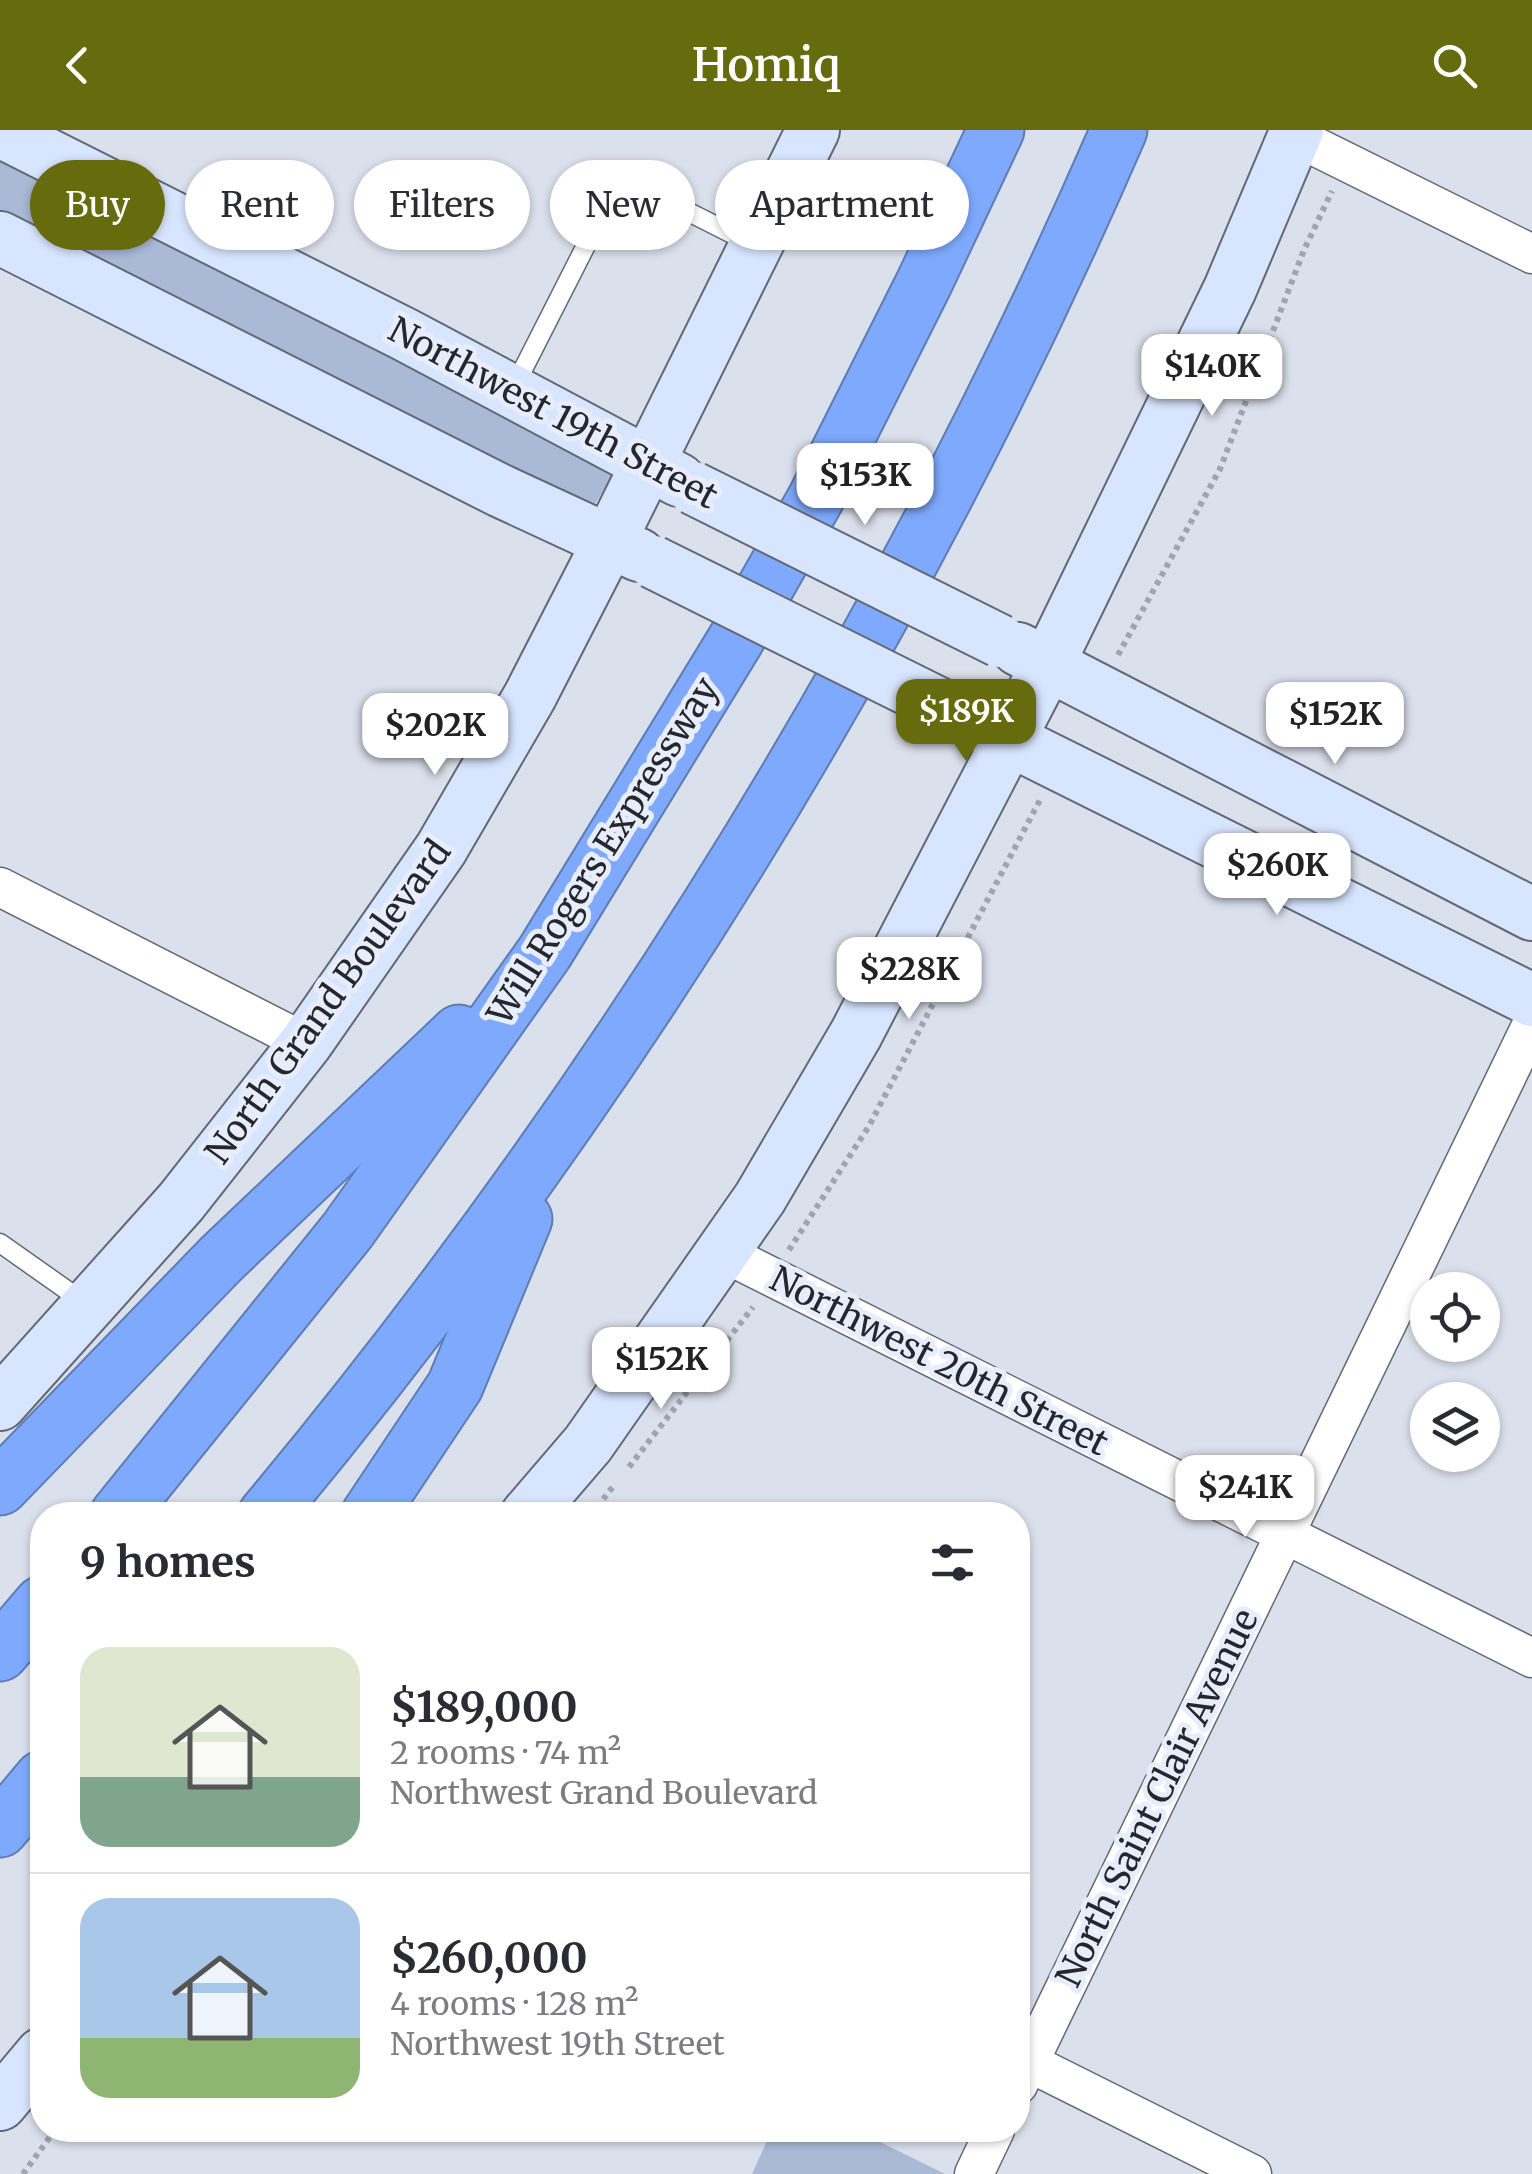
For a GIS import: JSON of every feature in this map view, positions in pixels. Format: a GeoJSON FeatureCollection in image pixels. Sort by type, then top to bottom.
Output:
{"type":"FeatureCollection","features":[{"type":"Feature","properties":{"kind":"highway","name":"Will Rogers Expressway"},"geometry":{"type":"LineString","coordinates":[[128,1502],[348,1230],[545,952],[735,641],[816,498],[996,130]]}},
{"type":"Feature","properties":{"kind":"highway"},"geometry":{"type":"LineString","coordinates":[[277,1502],[458,1275],[562,1129],[772,808],[912,560],[1119,130]]}},
{"type":"Feature","properties":{"kind":"highway"},"geometry":{"type":"LineString","coordinates":[[0,1487],[221,1259],[545,952]]}},
{"type":"Feature","properties":{"kind":"highway"},"geometry":{"type":"LineString","coordinates":[[378,1502],[455,1386],[562,1129]]}},
{"type":"Feature","properties":{"kind":"highway"},"geometry":{"type":"LineString","coordinates":[[0,1653],[30,1618]]}},
{"type":"Feature","properties":{"kind":"highway"},"geometry":{"type":"LineString","coordinates":[[0,1830],[30,1794]]}},
{"type":"Feature","properties":{"kind":"street","name":"North Grand Boulevard"},"geometry":{"type":"LineString","coordinates":[[798,160],[813,130]]}},
{"type":"Feature","properties":{"kind":"street","name":"Northwest 19th Street"},"geometry":{"type":"LineString","coordinates":[[0,131],[1532,914]]}},
{"type":"Feature","properties":{"kind":"street"},"geometry":{"type":"LineString","coordinates":[[538,1502],[588,1444],[760,1198],[856,1034],[1048,664],[1230,289],[1295,133],[1532,254]]}},
{"type":"Feature","properties":{"kind":"street"},"geometry":{"type":"LineString","coordinates":[[0,238],[501,491],[632,551],[1532,1000]]}},
{"type":"Feature","properties":{"kind":"street","name":"North Grand Boulevard"},"geometry":{"type":"LineString","coordinates":[[0,1404],[180,1202],[306,1043],[441,850],[530,696],[632,551],[648,463],[753,250]]}},
{"type":"Feature","properties":{"kind":"street"},"geometry":{"type":"LineString","coordinates":[[0,887],[306,1043]]}},
{"type":"Feature","properties":{"kind":"street","name":"North Saint Clair Avenue"},"geometry":{"type":"LineString","coordinates":[[1030,2050],[1285,1536],[1532,1024]]}},
{"type":"Feature","properties":{"kind":"street","name":"Northwest 20th Street"},"geometry":{"type":"LineString","coordinates":[[722,1252],[1532,1658]]}},
{"type":"Feature","properties":{"kind":"street"},"geometry":{"type":"LineString","coordinates":[[0,2104],[30,2068]]}},
{"type":"Feature","properties":{"kind":"street"},"geometry":{"type":"LineString","coordinates":[[1030,2072],[1252,2174]]}},
{"type":"Feature","properties":{"kind":"street"},"geometry":{"type":"LineString","coordinates":[[974,2174],[989,2142]]}},
{"type":"Feature","properties":{"kind":"lane"},"geometry":{"type":"LineString","coordinates":[[512,390],[604,210],[653,194],[715,226]]}},
{"type":"Feature","properties":{"kind":"lane"},"geometry":{"type":"LineString","coordinates":[[0,1242],[90,1306]]}},
{"type":"Feature","properties":{"kind":"path"},"geometry":{"type":"LineString","coordinates":[[1123,647],[1220,469],[1320,215]]}},
{"type":"Feature","properties":{"kind":"path"},"geometry":{"type":"LineString","coordinates":[[794,1244],[868,1126],[1039,802]]}},
{"type":"Feature","properties":{"kind":"path"},"geometry":{"type":"LineString","coordinates":[[601,1502],[742,1324]]}},
{"type":"Feature","properties":{"kind":"path"},"geometry":{"type":"LineString","coordinates":[[22,2174],[47,2142]]}},
{"type":"Feature","properties":{"kind":"shaded area"},"geometry":{"type":"Polygon","coordinates":[[[0,148],[30,164],[30,232],[0,217],[0,148]]]}},
{"type":"Feature","properties":{"kind":"shaded area"},"geometry":{"type":"Polygon","coordinates":[[[165,235],[185,246],[185,250],[193,250],[610,470],[612,478],[593,507],[437,439],[65,250],[165,250],[165,235]]]}},
{"type":"Feature","properties":{"kind":"shaded area"},"geometry":{"type":"Polygon","coordinates":[[[767,2142],[880,2142],[945,2174],[752,2174],[767,2142]]]}}]}
